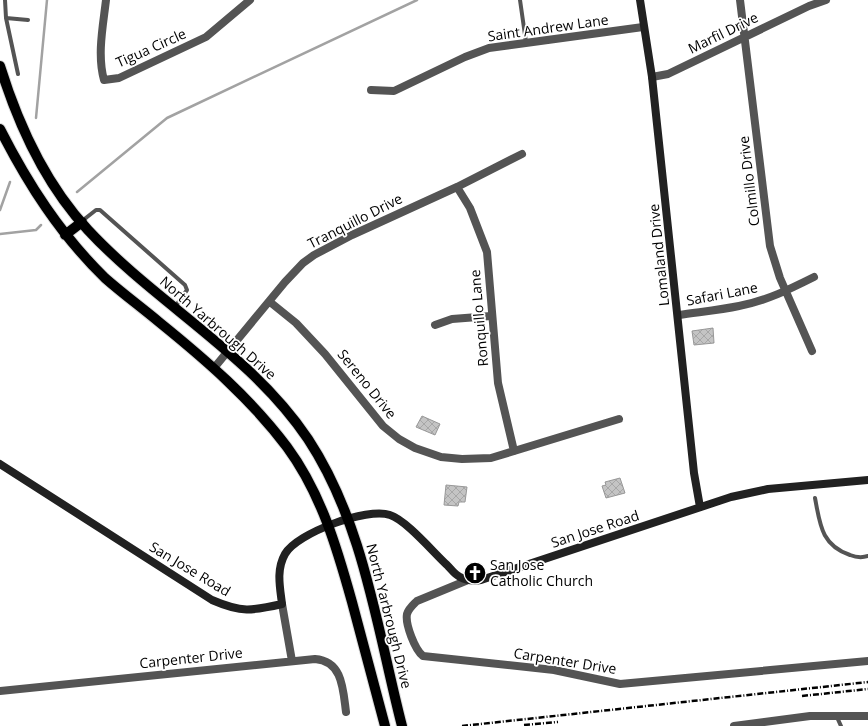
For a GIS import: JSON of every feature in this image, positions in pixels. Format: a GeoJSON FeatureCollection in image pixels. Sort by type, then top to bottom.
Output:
{"type":"FeatureCollection","features":[{"type":"Feature","properties":{"kind":"main road","name":"North Yarbrough Drive"},"geometry":{"type":"LineString","coordinates":[[0,66],[14,106],[26,134],[47,172],[82,222],[130,270],[227,351],[264,386],[307,439],[340,496],[349,519],[365,575],[402,726]]}},
{"type":"Feature","properties":{"kind":"main road"},"geometry":{"type":"LineString","coordinates":[[0,129],[32,188],[65,235],[105,278],[214,368],[241,393],[288,448],[303,471],[329,526],[385,726]]}},
{"type":"Feature","properties":{"kind":"main road"},"geometry":{"type":"LineString","coordinates":[[65,235],[82,222]]}},
{"type":"Feature","properties":{"kind":"street","name":"Tigua Circle"},"geometry":{"type":"LineString","coordinates":[[106,0],[101,54],[101,70],[104,80],[119,78],[206,37],[250,0]]}},
{"type":"Feature","properties":{"kind":"street","name":"Lomaland Drive"},"geometry":{"type":"LineString","coordinates":[[640,0],[652,78],[679,315],[694,473],[700,507]]}},
{"type":"Feature","properties":{"kind":"street","name":"Colmillo Drive"},"geometry":{"type":"LineString","coordinates":[[740,0],[770,246],[774,262],[812,351]]}},
{"type":"Feature","properties":{"kind":"street","name":"Marfil Drive"},"geometry":{"type":"LineString","coordinates":[[652,78],[668,74],[744,36],[809,6],[826,0]]}},
{"type":"Feature","properties":{"kind":"street","name":"Saint Andrew Lane"},"geometry":{"type":"LineString","coordinates":[[371,90],[394,91],[465,57],[489,48],[643,27]]}},
{"type":"Feature","properties":{"kind":"street","name":"Tranquillo Drive"},"geometry":{"type":"LineString","coordinates":[[214,368],[303,263],[314,255],[359,232],[457,187],[522,154]]}},
{"type":"Feature","properties":{"kind":"street","name":"Ronquillo Lane"},"geometry":{"type":"LineString","coordinates":[[457,187],[470,208],[487,252],[491,316],[498,383],[514,451]]}},
{"type":"Feature","properties":{"kind":"street","name":"Safari Lane"},"geometry":{"type":"LineString","coordinates":[[679,315],[739,306],[786,291],[814,277]]}},
{"type":"Feature","properties":{"kind":"street","name":"Sereno Drive"},"geometry":{"type":"LineString","coordinates":[[270,302],[296,323],[325,354],[383,426],[399,439],[416,448],[441,457],[462,459],[491,458],[619,419]]}},
{"type":"Feature","properties":{"kind":"street"},"geometry":{"type":"LineString","coordinates":[[435,325],[452,319],[491,316]]}},
{"type":"Feature","properties":{"kind":"street","name":"San Jose Road"},"geometry":{"type":"LineString","coordinates":[[0,464],[212,600],[238,610],[249,611],[282,604]]}},
{"type":"Feature","properties":{"kind":"street","name":"San Jose Road"},"geometry":{"type":"LineString","coordinates":[[468,580],[481,580],[731,497],[768,489],[868,480]]}},
{"type":"Feature","properties":{"kind":"street"},"geometry":{"type":"LineString","coordinates":[[292,661],[282,604],[279,571],[286,553],[301,538],[365,513],[377,512],[398,519],[454,572],[460,577],[468,580]]}},
{"type":"Feature","properties":{"kind":"street","name":"Carpenter Drive"},"geometry":{"type":"LineString","coordinates":[[468,580],[417,601],[410,607],[407,621],[416,650],[423,656],[554,670],[620,684],[868,661]]}},
{"type":"Feature","properties":{"kind":"street","name":"Carpenter Drive"},"geometry":{"type":"LineString","coordinates":[[0,691],[321,659],[329,663],[336,670],[341,680],[346,712]]}},
{"type":"Feature","properties":{"kind":"street"},"geometry":{"type":"LineString","coordinates":[[736,726],[810,716],[868,716]]}},
{"type":"Feature","properties":{"kind":"lane"},"geometry":{"type":"LineString","coordinates":[[5,0],[6,18],[18,74]]}},
{"type":"Feature","properties":{"kind":"lane"},"geometry":{"type":"LineString","coordinates":[[520,0],[526,42]]}},
{"type":"Feature","properties":{"kind":"lane"},"geometry":{"type":"LineString","coordinates":[[6,18],[28,20]]}},
{"type":"Feature","properties":{"kind":"lane"},"geometry":{"type":"LineString","coordinates":[[82,222],[96,210],[100,210],[185,285],[187,290],[175,307]]}},
{"type":"Feature","properties":{"kind":"lane"},"geometry":{"type":"LineString","coordinates":[[814,498],[822,531],[827,540],[843,553],[854,556],[868,556]]}},
{"type":"Feature","properties":{"kind":"lane"},"geometry":{"type":"LineString","coordinates":[[836,715],[841,726]]}},
{"type":"Feature","properties":{"kind":"building"},"geometry":{"type":"Polygon","coordinates":[[[713,328],[714,343],[694,345],[692,331],[713,328]]]}},
{"type":"Feature","properties":{"kind":"building"},"geometry":{"type":"Polygon","coordinates":[[[422,416],[440,424],[435,435],[416,427],[422,416]]]}},
{"type":"Feature","properties":{"kind":"building"},"geometry":{"type":"Polygon","coordinates":[[[620,478],[625,493],[606,498],[602,486],[606,485],[605,482],[620,478]]]}},
{"type":"Feature","properties":{"kind":"building"},"geometry":{"type":"Polygon","coordinates":[[[446,485],[467,487],[465,502],[459,502],[458,506],[444,505],[446,485]]]}},
{"type":"Feature","properties":{"kind":"waterway"},"geometry":{"type":"LineString","coordinates":[[36,118],[47,0]]}},
{"type":"Feature","properties":{"kind":"waterway"},"geometry":{"type":"LineString","coordinates":[[77,192],[167,118],[417,0]]}},
{"type":"Feature","properties":{"kind":"waterway"},"geometry":{"type":"LineString","coordinates":[[0,210],[10,182]]}},
{"type":"Feature","properties":{"kind":"waterway"},"geometry":{"type":"LineString","coordinates":[[0,234],[36,230],[41,225]]}},
{"type":"Feature","properties":{"kind":"railway"},"geometry":{"type":"LineString","coordinates":[[462,726],[868,682]]}},
{"type":"Feature","properties":{"kind":"railway"},"geometry":{"type":"LineString","coordinates":[[802,696],[868,689]]}},
{"type":"Feature","properties":{"kind":"railway"},"geometry":{"type":"LineString","coordinates":[[524,725],[558,722]]}},
{"type":"Feature","properties":{"kind":"place","name":"San Jose Catholic Church"},"geometry":{"type":"Point","coordinates":[475,573]}}]}
